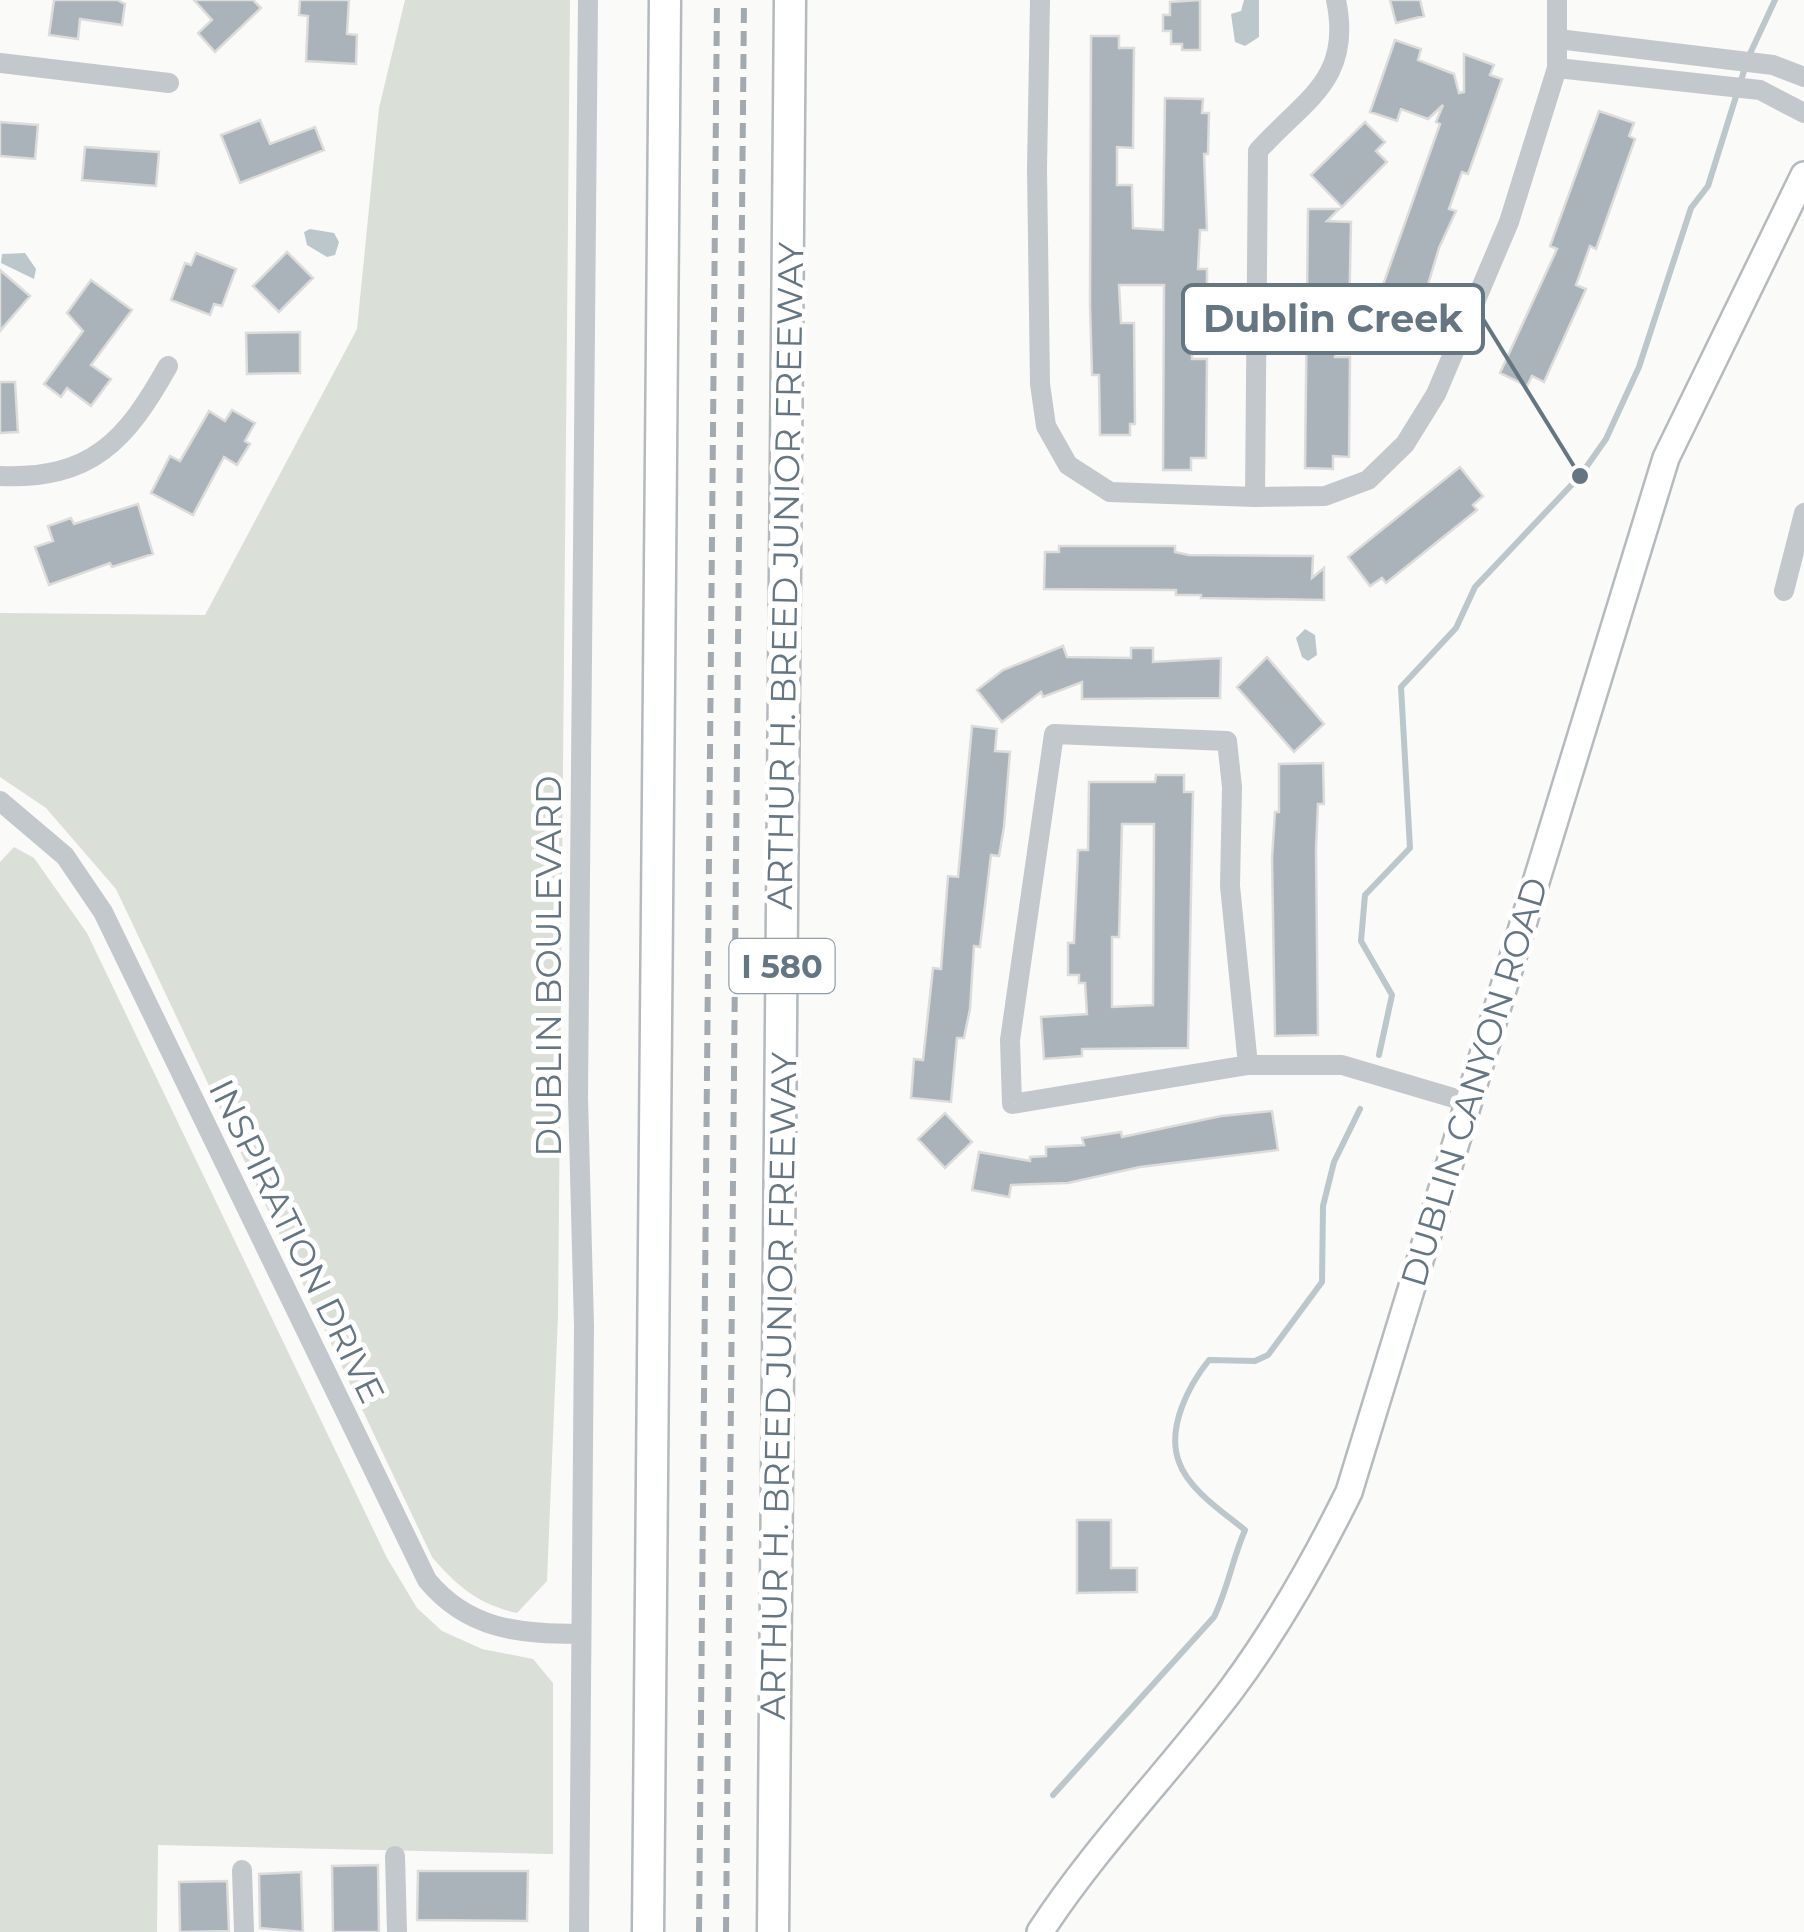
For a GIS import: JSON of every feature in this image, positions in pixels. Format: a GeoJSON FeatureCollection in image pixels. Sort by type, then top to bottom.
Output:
{"type":"FeatureCollection","features":[{"type":"Feature","properties":{"kind":"highway"},"geometry":{"type":"LineString","coordinates":[[648,1932],[665,0]]}},
{"type":"Feature","properties":{"kind":"highway","name":"ARTHUR H. BREED JUNIOR FREEWAY"},"geometry":{"type":"LineString","coordinates":[[772,1932],[790,0]]}},
{"type":"Feature","properties":{"kind":"main road","name":"DUBLIN CANYON ROAD"},"geometry":{"type":"LineString","coordinates":[[1040,1932],[1092,1859],[1230,1691],[1308,1576],[1349,1492],[1381,1398],[1666,458],[1804,175]]}},
{"type":"Feature","properties":{"kind":"street","name":"DUBLIN BOULEVARD"},"geometry":{"type":"LineString","coordinates":[[580,1932],[584,1326],[578,1097],[588,0]]}},
{"type":"Feature","properties":{"kind":"street"},"geometry":{"type":"LineString","coordinates":[[1040,0],[1037,208],[1040,384],[1046,426],[1068,465],[1110,492],[1255,497],[1325,496],[1368,480],[1406,444],[1436,394],[1509,222],[1558,68],[1557,0]]}},
{"type":"Feature","properties":{"kind":"street"},"geometry":{"type":"LineString","coordinates":[[1255,497],[1258,151],[1324,87],[1340,31],[1336,0]]}},
{"type":"Feature","properties":{"kind":"street"},"geometry":{"type":"LineString","coordinates":[[1558,39],[1773,65],[1804,76]]}},
{"type":"Feature","properties":{"kind":"street"},"geometry":{"type":"LineString","coordinates":[[0,63],[169,83]]}},
{"type":"Feature","properties":{"kind":"street"},"geometry":{"type":"LineString","coordinates":[[1558,68],[1760,90],[1804,113]]}},
{"type":"Feature","properties":{"kind":"street"},"geometry":{"type":"LineString","coordinates":[[0,476],[59,474],[102,453],[136,415],[168,366]]}},
{"type":"Feature","properties":{"kind":"street"},"geometry":{"type":"LineString","coordinates":[[1784,591],[1804,513]]}},
{"type":"Feature","properties":{"kind":"street"},"geometry":{"type":"LineString","coordinates":[[1248,1065],[1230,886],[1232,787],[1227,741],[1054,734],[1010,1040],[1012,1104],[1248,1065],[1342,1065],[1468,1102]]}},
{"type":"Feature","properties":{"kind":"street","name":"INSPIRATION DRIVE"},"geometry":{"type":"LineString","coordinates":[[2,806],[65,856],[103,912],[427,1580],[460,1612],[489,1626],[524,1633],[580,1634]]}},
{"type":"Feature","properties":{"kind":"street"},"geometry":{"type":"LineString","coordinates":[[395,1856],[397,1932]]}},
{"type":"Feature","properties":{"kind":"street"},"geometry":{"type":"LineString","coordinates":[[242,1870],[244,1932]]}},
{"type":"Feature","properties":{"kind":"shaded area"},"geometry":{"type":"Polygon","coordinates":[[[405,0],[570,0],[558,1315],[547,1581],[517,1613],[470,1593],[432,1557],[116,889],[46,808],[0,777],[0,613],[205,615],[357,329],[379,108],[405,0]]]}},
{"type":"Feature","properties":{"kind":"shaded area"},"geometry":{"type":"Polygon","coordinates":[[[1244,0],[1259,0],[1259,37],[1245,46],[1235,42],[1231,14],[1241,11],[1244,0]]]}},
{"type":"Feature","properties":{"kind":"shaded area"},"geometry":{"type":"Polygon","coordinates":[[[310,229],[334,233],[339,242],[335,255],[327,257],[307,245],[304,232],[310,229]]]}},
{"type":"Feature","properties":{"kind":"shaded area"},"geometry":{"type":"Polygon","coordinates":[[[25,253],[36,269],[34,279],[1,263],[2,254],[25,253]]]}},
{"type":"Feature","properties":{"kind":"shaded area"},"geometry":{"type":"Polygon","coordinates":[[[1305,629],[1315,635],[1317,655],[1308,661],[1302,657],[1296,638],[1305,629]]]}},
{"type":"Feature","properties":{"kind":"shaded area"},"geometry":{"type":"Polygon","coordinates":[[[14,847],[34,858],[87,933],[387,1558],[417,1608],[442,1631],[482,1649],[533,1659],[553,1683],[553,1854],[158,1845],[157,1932],[0,1932],[0,862],[14,847]]]}},
{"type":"Feature","properties":{"kind":"building"},"geometry":{"type":"Polygon","coordinates":[[[54,0],[117,0],[125,4],[122,25],[80,19],[78,39],[49,35],[54,0]]]}},
{"type":"Feature","properties":{"kind":"building"},"geometry":{"type":"Polygon","coordinates":[[[194,0],[253,0],[261,8],[215,52],[198,33],[212,20],[194,0]]]}},
{"type":"Feature","properties":{"kind":"building"},"geometry":{"type":"Polygon","coordinates":[[[300,0],[349,0],[347,34],[357,35],[356,64],[306,61],[308,16],[299,15],[300,0]]]}},
{"type":"Feature","properties":{"kind":"building"},"geometry":{"type":"Polygon","coordinates":[[[1200,0],[1200,50],[1182,50],[1182,44],[1171,44],[1171,31],[1163,31],[1163,15],[1170,15],[1170,2],[1200,0]]]}},
{"type":"Feature","properties":{"kind":"building"},"geometry":{"type":"Polygon","coordinates":[[[1390,0],[1420,0],[1424,16],[1396,23],[1390,0]]]}},
{"type":"Feature","properties":{"kind":"building"},"geometry":{"type":"Polygon","coordinates":[[[1091,36],[1119,36],[1119,48],[1134,48],[1133,148],[1117,147],[1117,185],[1132,185],[1133,228],[1163,230],[1165,98],[1203,99],[1202,113],[1209,113],[1208,154],[1204,154],[1207,230],[1200,230],[1198,269],[1207,269],[1207,321],[1192,320],[1192,359],[1207,359],[1206,458],[1191,458],[1191,470],[1163,470],[1164,285],[1119,285],[1121,323],[1134,323],[1135,424],[1130,424],[1130,435],[1100,435],[1099,375],[1092,375],[1090,305],[1091,36]]]}},
{"type":"Feature","properties":{"kind":"building"},"geometry":{"type":"Polygon","coordinates":[[[1395,40],[1421,49],[1418,60],[1454,74],[1459,93],[1464,92],[1464,54],[1494,65],[1490,75],[1502,79],[1468,174],[1462,172],[1449,209],[1456,211],[1439,248],[1417,321],[1411,319],[1406,332],[1371,319],[1440,124],[1436,122],[1443,105],[1428,119],[1401,109],[1397,121],[1370,112],[1395,40]]]}},
{"type":"Feature","properties":{"kind":"building"},"geometry":{"type":"Polygon","coordinates":[[[1599,111],[1634,123],[1629,136],[1635,139],[1596,249],[1590,246],[1576,285],[1586,289],[1544,382],[1532,376],[1527,386],[1500,373],[1557,249],[1550,246],[1599,111]]]}},
{"type":"Feature","properties":{"kind":"building"},"geometry":{"type":"Polygon","coordinates":[[[260,120],[270,144],[315,127],[324,150],[240,183],[221,135],[260,120]]]}},
{"type":"Feature","properties":{"kind":"building"},"geometry":{"type":"Polygon","coordinates":[[[0,122],[38,125],[35,159],[0,156],[0,122]]]}},
{"type":"Feature","properties":{"kind":"building"},"geometry":{"type":"Polygon","coordinates":[[[1365,122],[1385,142],[1376,151],[1387,162],[1342,207],[1311,175],[1365,122]]]}},
{"type":"Feature","properties":{"kind":"building"},"geometry":{"type":"Polygon","coordinates":[[[85,147],[159,152],[156,186],[82,180],[85,147]]]}},
{"type":"Feature","properties":{"kind":"building"},"geometry":{"type":"Polygon","coordinates":[[[1308,209],[1339,209],[1327,221],[1351,222],[1349,321],[1335,321],[1335,357],[1350,357],[1349,457],[1333,456],[1333,469],[1305,468],[1308,209]]]}},
{"type":"Feature","properties":{"kind":"building"},"geometry":{"type":"Polygon","coordinates":[[[287,252],[313,278],[279,312],[253,286],[287,252]]]}},
{"type":"Feature","properties":{"kind":"building"},"geometry":{"type":"Polygon","coordinates":[[[196,253],[236,269],[222,306],[214,304],[210,315],[171,300],[185,263],[191,265],[196,253]]]}},
{"type":"Feature","properties":{"kind":"building"},"geometry":{"type":"Polygon","coordinates":[[[0,270],[30,296],[0,331],[0,270]]]}},
{"type":"Feature","properties":{"kind":"building"},"geometry":{"type":"Polygon","coordinates":[[[91,280],[132,310],[91,365],[111,379],[91,406],[67,388],[61,397],[44,384],[83,331],[67,313],[91,280]]]}},
{"type":"Feature","properties":{"kind":"building"},"geometry":{"type":"Polygon","coordinates":[[[300,332],[300,373],[247,374],[246,333],[300,332]]]}},
{"type":"Feature","properties":{"kind":"building"},"geometry":{"type":"Polygon","coordinates":[[[0,382],[15,382],[18,432],[0,433],[0,382]]]}},
{"type":"Feature","properties":{"kind":"building"},"geometry":{"type":"Polygon","coordinates":[[[232,410],[255,423],[245,441],[250,444],[237,465],[224,457],[193,515],[151,493],[170,456],[180,461],[209,411],[225,421],[232,410]]]}},
{"type":"Feature","properties":{"kind":"building"},"geometry":{"type":"Polygon","coordinates":[[[1460,467],[1483,496],[1473,505],[1477,510],[1386,583],[1382,578],[1370,586],[1348,557],[1460,467]]]}},
{"type":"Feature","properties":{"kind":"building"},"geometry":{"type":"Polygon","coordinates":[[[138,504],[153,554],[112,567],[110,563],[49,585],[35,547],[53,541],[48,526],[71,518],[74,524],[138,504]]]}},
{"type":"Feature","properties":{"kind":"building"},"geometry":{"type":"Polygon","coordinates":[[[1059,546],[1175,546],[1175,552],[1189,555],[1313,556],[1312,578],[1324,568],[1324,600],[1201,598],[1176,595],[1176,590],[1044,589],[1045,552],[1059,552],[1059,546]]]}},
{"type":"Feature","properties":{"kind":"building"},"geometry":{"type":"Polygon","coordinates":[[[1063,646],[1067,657],[1131,658],[1131,648],[1153,648],[1153,662],[1221,658],[1220,698],[1082,699],[1082,682],[1043,697],[1041,692],[1002,722],[977,690],[1003,670],[1063,646]]]}},
{"type":"Feature","properties":{"kind":"building"},"geometry":{"type":"Polygon","coordinates":[[[1267,657],[1324,724],[1294,752],[1237,687],[1267,657]]]}},
{"type":"Feature","properties":{"kind":"building"},"geometry":{"type":"Polygon","coordinates":[[[972,726],[997,729],[995,751],[1010,752],[1004,827],[999,856],[991,855],[980,947],[974,946],[970,1009],[964,1038],[957,1038],[951,1102],[911,1098],[914,1059],[923,1060],[933,968],[941,969],[948,876],[958,877],[972,726]]]}},
{"type":"Feature","properties":{"kind":"building"},"geometry":{"type":"Polygon","coordinates":[[[1323,763],[1324,804],[1318,804],[1316,850],[1318,1035],[1275,1036],[1272,858],[1275,812],[1279,812],[1279,764],[1323,763]]]}},
{"type":"Feature","properties":{"kind":"building"},"geometry":{"type":"Polygon","coordinates":[[[1156,775],[1184,775],[1184,792],[1193,792],[1188,1048],[1082,1049],[1082,1056],[1044,1059],[1041,1017],[1087,1014],[1085,983],[1079,983],[1079,975],[1068,975],[1068,943],[1074,943],[1078,850],[1088,850],[1089,782],[1155,782],[1156,775]],[[1122,824],[1119,937],[1112,937],[1112,1007],[1153,1005],[1154,824],[1122,824]]]}},
{"type":"Feature","properties":{"kind":"building"},"geometry":{"type":"Polygon","coordinates":[[[1272,1111],[1278,1150],[1140,1167],[1068,1183],[1011,1185],[1009,1197],[972,1190],[979,1152],[1030,1161],[1030,1157],[1046,1156],[1046,1147],[1084,1145],[1082,1138],[1121,1132],[1122,1137],[1221,1116],[1272,1111]]]}},
{"type":"Feature","properties":{"kind":"building"},"geometry":{"type":"Polygon","coordinates":[[[945,1113],[972,1142],[945,1168],[918,1139],[945,1113]]]}},
{"type":"Feature","properties":{"kind":"building"},"geometry":{"type":"Polygon","coordinates":[[[1077,1520],[1111,1520],[1111,1568],[1137,1568],[1137,1592],[1077,1593],[1077,1520]]]}},
{"type":"Feature","properties":{"kind":"building"},"geometry":{"type":"Polygon","coordinates":[[[378,1865],[379,1932],[333,1932],[332,1866],[378,1865]]]}},
{"type":"Feature","properties":{"kind":"building"},"geometry":{"type":"Polygon","coordinates":[[[418,1871],[528,1871],[527,1921],[417,1920],[418,1871]]]}},
{"type":"Feature","properties":{"kind":"building"},"geometry":{"type":"Polygon","coordinates":[[[301,1872],[303,1932],[260,1928],[259,1874],[301,1872]]]}},
{"type":"Feature","properties":{"kind":"building"},"geometry":{"type":"Polygon","coordinates":[[[227,1881],[229,1931],[180,1932],[179,1882],[227,1881]]]}},
{"type":"Feature","properties":{"kind":"waterway"},"geometry":{"type":"LineString","coordinates":[[1379,1055],[1392,995],[1361,941],[1365,895],[1410,848],[1401,687],[1456,628],[1475,587],[1580,476],[1606,439],[1639,367],[1691,208],[1708,186],[1748,58],[1775,0]]}},
{"type":"Feature","properties":{"kind":"waterway"},"geometry":{"type":"LineString","coordinates":[[1053,1795],[1214,1617],[1245,1530],[1190,1482],[1176,1449],[1178,1421],[1187,1394],[1209,1360],[1255,1361],[1268,1355],[1322,1282],[1323,1206],[1334,1162],[1360,1109]]}},
{"type":"Feature","properties":{"kind":"railway"},"geometry":{"type":"LineString","coordinates":[[699,1932],[717,0]]}},
{"type":"Feature","properties":{"kind":"railway"},"geometry":{"type":"LineString","coordinates":[[726,1932],[744,0]]}},
{"type":"Feature","properties":{"kind":"place","name":"Dublin Creek"},"geometry":{"type":"Point","coordinates":[1580,476]}}]}
